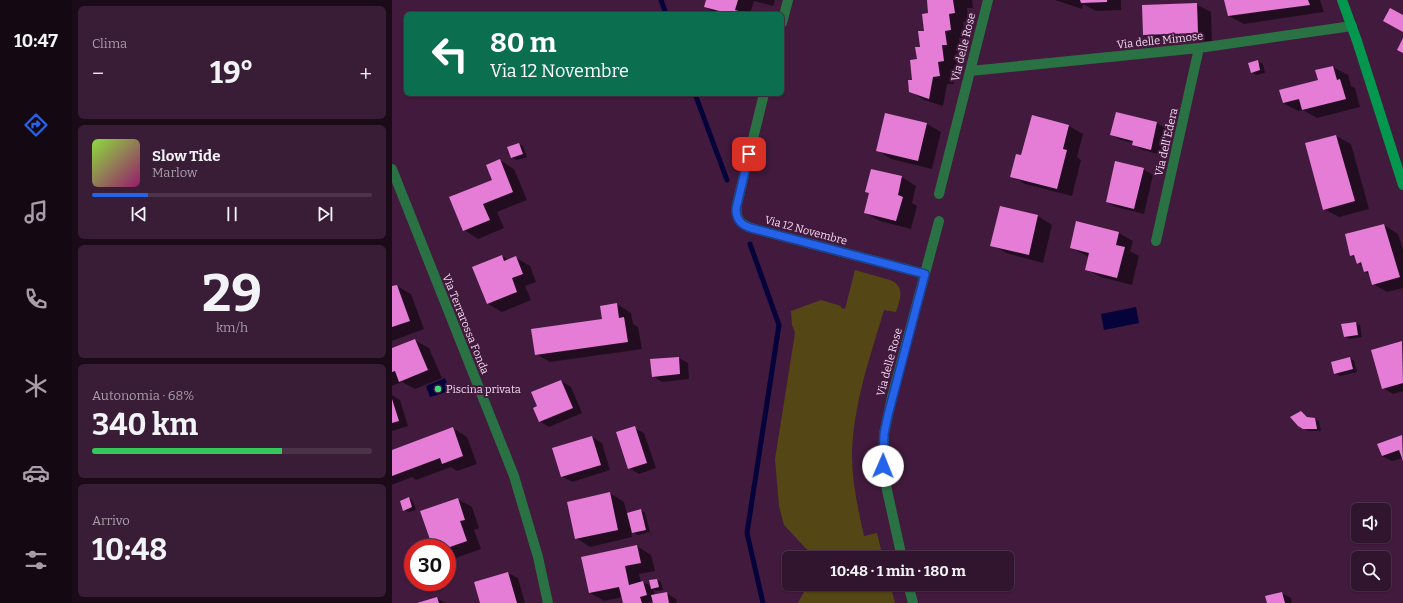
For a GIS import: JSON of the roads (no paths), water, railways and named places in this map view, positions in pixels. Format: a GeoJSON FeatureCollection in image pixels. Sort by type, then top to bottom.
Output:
{"type":"FeatureCollection","features":[{"type":"Feature","properties":{"kind":"main road"},"geometry":{"type":"LineString","coordinates":[[1342,0],[1352,26],[1403,185]]}},
{"type":"Feature","properties":{"kind":"street"},"geometry":{"type":"LineString","coordinates":[[784,15],[788,0]]}},
{"type":"Feature","properties":{"kind":"street","name":"Via delle Rose"},"geometry":{"type":"LineString","coordinates":[[939,194],[988,0]]}},
{"type":"Feature","properties":{"kind":"street","name":"Via delle Mimose"},"geometry":{"type":"LineString","coordinates":[[970,71],[1199,48],[1352,26]]}},
{"type":"Feature","properties":{"kind":"street","name":"Via dell'Edera"},"geometry":{"type":"LineString","coordinates":[[1156,241],[1199,48]]}},
{"type":"Feature","properties":{"kind":"street","name":"Via 12 Novembre"},"geometry":{"type":"LineString","coordinates":[[764,96],[737,204],[737,216],[740,223],[751,228],[925,274]]}},
{"type":"Feature","properties":{"kind":"street","name":"Via Terrarossa Fonda"},"geometry":{"type":"LineString","coordinates":[[392,169],[514,476],[538,557],[548,603]]}},
{"type":"Feature","properties":{"kind":"street","name":"Via delle Rose"},"geometry":{"type":"LineString","coordinates":[[900,551],[885,481],[883,466],[884,434],[892,397],[939,220]]}},
{"type":"Feature","properties":{"kind":"street"},"geometry":{"type":"LineString","coordinates":[[910,591],[913,603]]}},
{"type":"Feature","properties":{"kind":"waterway"},"geometry":{"type":"LineString","coordinates":[[661,0],[665,12]]}},
{"type":"Feature","properties":{"kind":"waterway"},"geometry":{"type":"LineString","coordinates":[[696,96],[727,180]]}},
{"type":"Feature","properties":{"kind":"waterway"},"geometry":{"type":"LineString","coordinates":[[750,244],[779,325],[747,533],[763,603]]}},
{"type":"Feature","properties":{"kind":"place","name":"Piscina privata"},"geometry":{"type":"Point","coordinates":[438,389]}}]}
